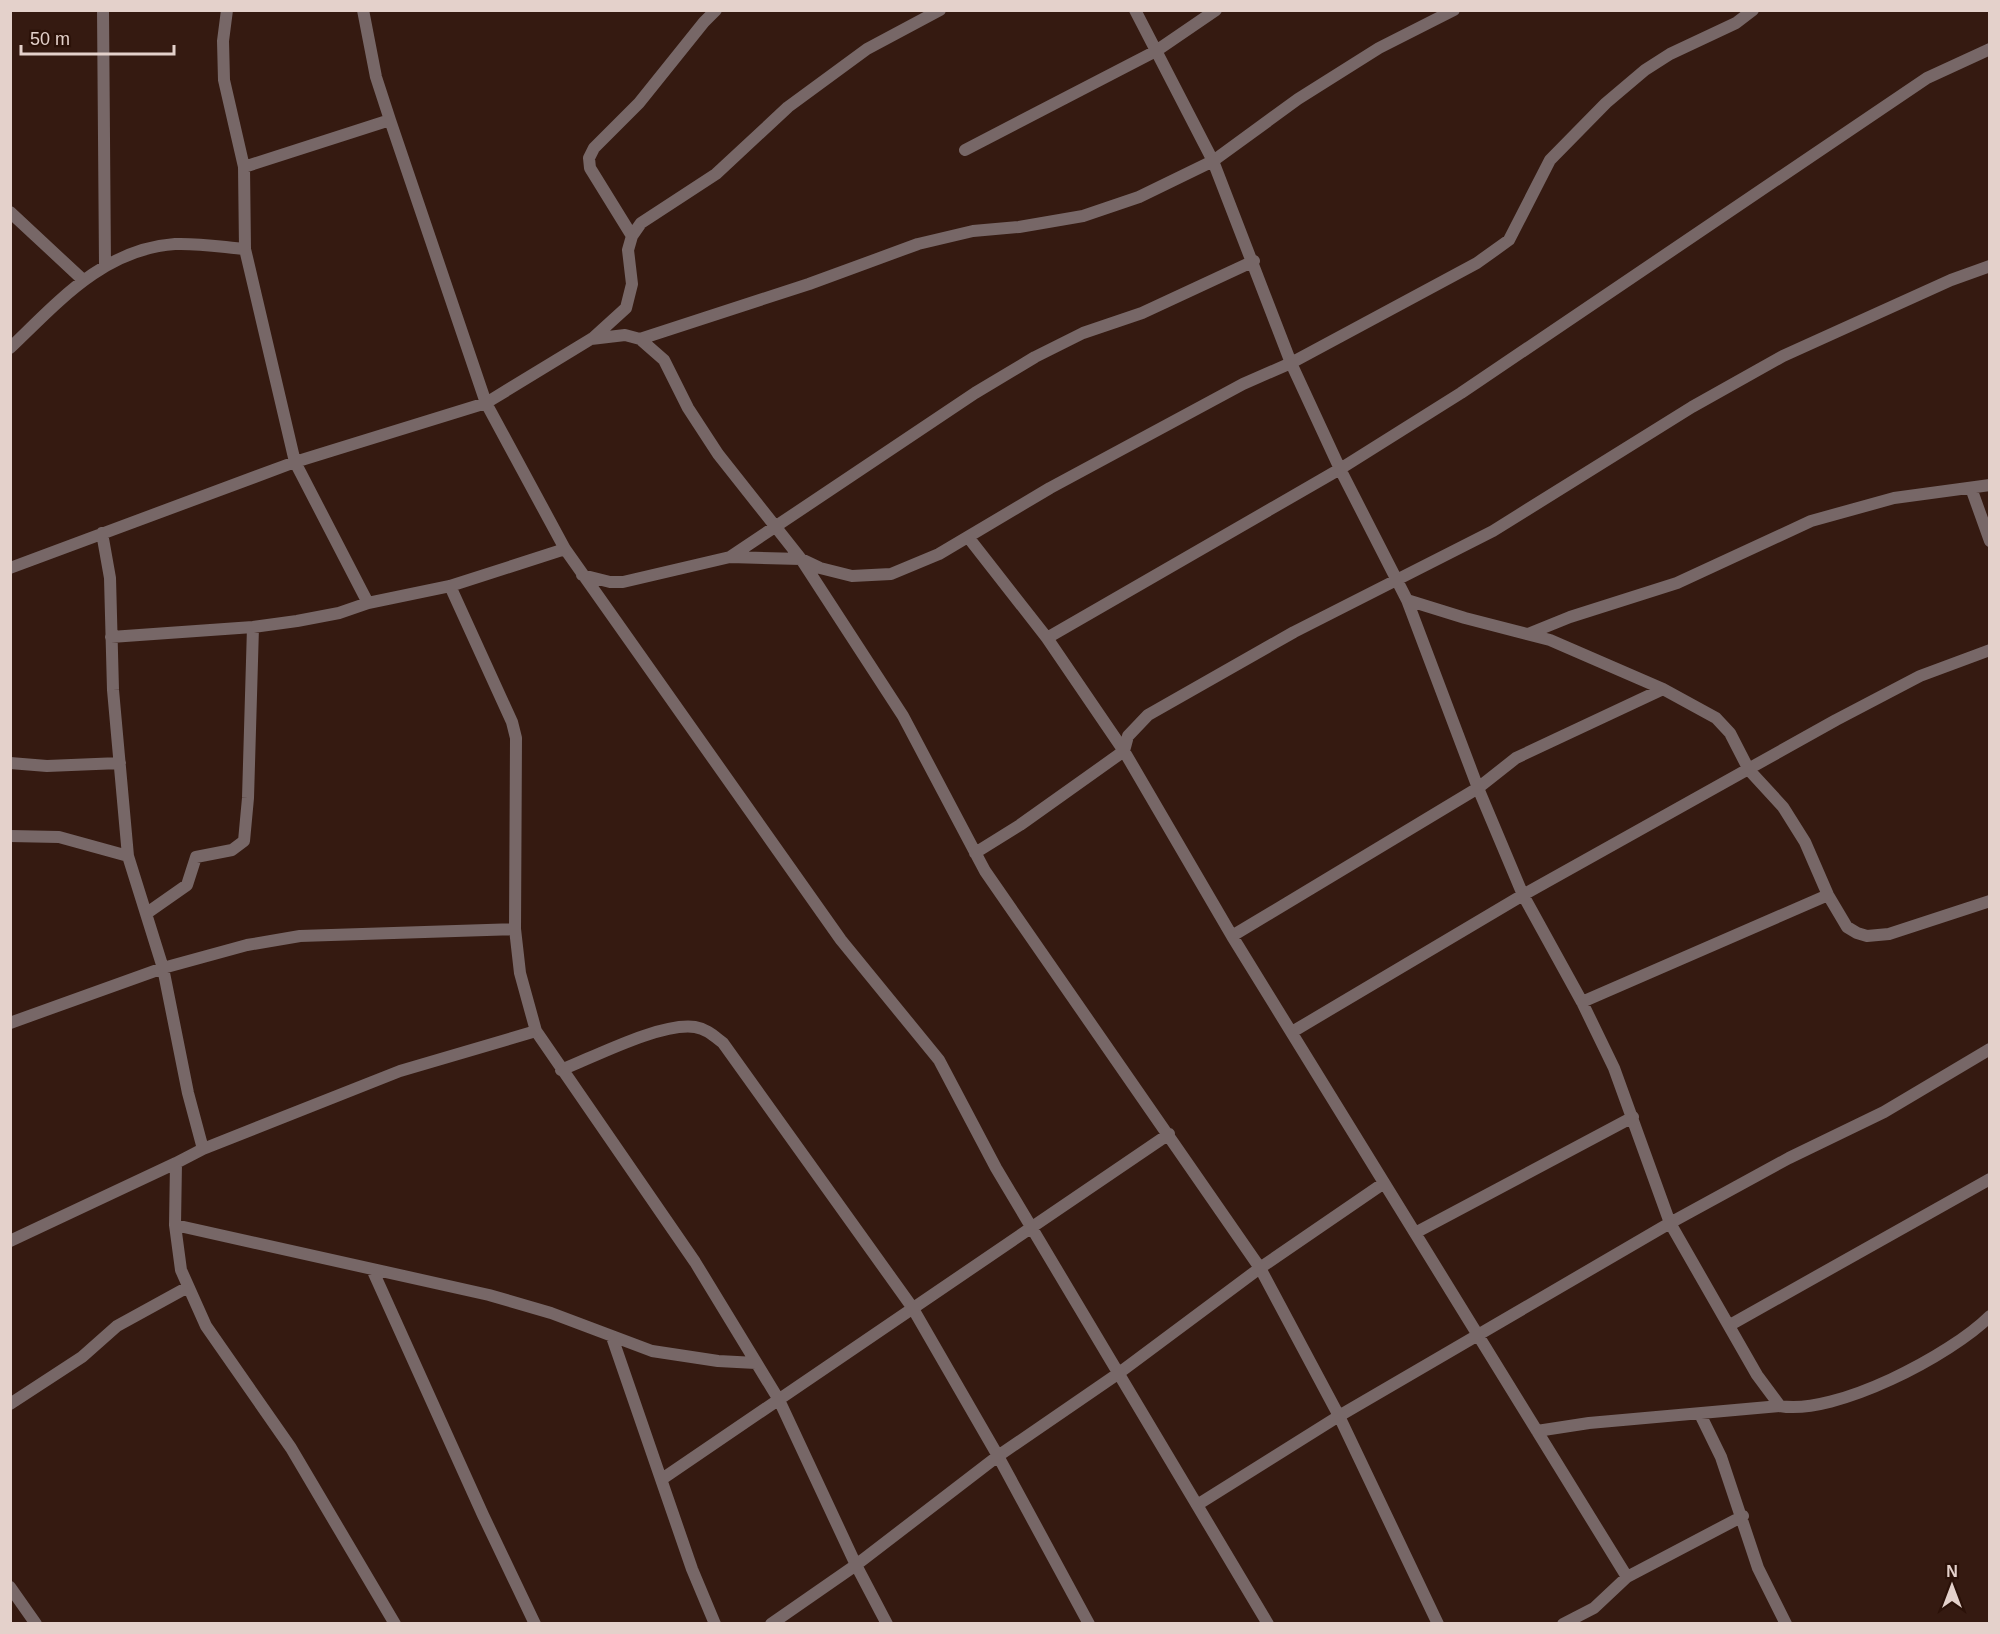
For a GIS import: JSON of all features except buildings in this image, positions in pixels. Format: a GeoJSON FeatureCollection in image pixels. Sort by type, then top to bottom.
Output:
{"type":"FeatureCollection","features":[{"type":"Feature","properties":{"kind":"street"},"geometry":{"type":"LineString","coordinates":[[103,10],[105,265]]}},
{"type":"Feature","properties":{"kind":"street"},"geometry":{"type":"LineString","coordinates":[[227,10],[223,41],[224,80],[244,167],[245,249],[295,462],[368,603]]}},
{"type":"Feature","properties":{"kind":"street"},"geometry":{"type":"LineString","coordinates":[[363,10],[376,77],[486,403],[565,549],[841,940],[939,1060],[996,1168],[1268,1623]]}},
{"type":"Feature","properties":{"kind":"street"},"geometry":{"type":"LineString","coordinates":[[632,236],[590,168],[589,158],[594,148],[639,103],[716,10]]}},
{"type":"Feature","properties":{"kind":"street"},"geometry":{"type":"LineString","coordinates":[[10,568],[295,462],[486,403],[591,339],[626,308],[632,284],[628,250],[632,236],[641,223],[716,174],[788,107],[867,49],[940,10]]}},
{"type":"Feature","properties":{"kind":"street"},"geometry":{"type":"LineString","coordinates":[[1135,10],[1214,161],[1291,363],[1340,469],[1407,600],[1478,788],[1523,895],[1582,1002],[1614,1068],[1671,1223],[1757,1375],[1780,1406]]}},
{"type":"Feature","properties":{"kind":"street"},"geometry":{"type":"LineString","coordinates":[[965,150],[1156,51],[1216,10]]}},
{"type":"Feature","properties":{"kind":"street"},"geometry":{"type":"LineString","coordinates":[[640,339],[809,284],[870,259],[918,244],[973,231],[1019,227],[1083,216],[1139,197],[1214,161],[1298,99],[1361,59],[1454,10]]}},
{"type":"Feature","properties":{"kind":"street"},"geometry":{"type":"LineString","coordinates":[[582,575],[610,582],[623,582],[730,557],[801,559],[820,568],[852,576],[891,574],[939,554],[1050,488],[1477,263],[1509,240],[1550,160],[1598,111],[1645,70],[1670,54],[1736,23],[1753,10]]}},
{"type":"Feature","properties":{"kind":"street"},"geometry":{"type":"LineString","coordinates":[[1047,638],[1340,469],[1550,334],[1927,78],[1989,49]]}},
{"type":"Feature","properties":{"kind":"street"},"geometry":{"type":"LineString","coordinates":[[244,167],[390,120]]}},
{"type":"Feature","properties":{"kind":"street"},"geometry":{"type":"LineString","coordinates":[[10,212],[82,279]]}},
{"type":"Feature","properties":{"kind":"street"},"geometry":{"type":"LineString","coordinates":[[10,348],[82,279],[135,251],[176,244],[245,249]]}},
{"type":"Feature","properties":{"kind":"street"},"geometry":{"type":"LineString","coordinates":[[730,557],[975,393],[1035,357],[1083,333],[1142,313],[1254,261]]}},
{"type":"Feature","properties":{"kind":"street"},"geometry":{"type":"LineString","coordinates":[[975,853],[1029,819],[1124,752],[1128,736],[1148,715],[1294,632],[1493,531],[1692,407],[1783,356],[1951,280],[1989,266]]}},
{"type":"Feature","properties":{"kind":"street"},"geometry":{"type":"LineString","coordinates":[[591,339],[625,335],[640,339],[664,360],[688,408],[718,454],[773,527],[801,559],[903,716],[985,872],[1260,1268],[1339,1416],[1438,1623]]}},
{"type":"Feature","properties":{"kind":"street"},"geometry":{"type":"LineString","coordinates":[[1528,634],[1570,617],[1677,583],[1812,521],[1894,498],[1989,485]]}},
{"type":"Feature","properties":{"kind":"street"},"geometry":{"type":"LineString","coordinates":[[1971,488],[1989,541]]}},
{"type":"Feature","properties":{"kind":"street"},"geometry":{"type":"LineString","coordinates":[[102,533],[110,578],[111,638],[128,856],[164,968],[186,1081],[203,1149]]}},
{"type":"Feature","properties":{"kind":"street"},"geometry":{"type":"LineString","coordinates":[[968,537],[1047,638],[1124,752],[1232,936],[1481,1336],[1627,1577]]}},
{"type":"Feature","properties":{"kind":"street"},"geometry":{"type":"LineString","coordinates":[[111,638],[253,627],[339,613],[368,603],[450,586],[565,549]]}},
{"type":"Feature","properties":{"kind":"street"},"geometry":{"type":"LineString","coordinates":[[450,586],[512,722],[516,738],[514,929],[520,973],[536,1031],[695,1262],[756,1362],[779,1401],[856,1565],[887,1623]]}},
{"type":"Feature","properties":{"kind":"street"},"geometry":{"type":"LineString","coordinates":[[1407,600],[1550,640],[1663,689],[1716,718],[1730,733],[1749,770],[1783,807],[1805,842],[1828,895],[1847,927],[1868,936],[1908,929],[1989,901]]}},
{"type":"Feature","properties":{"kind":"street"},"geometry":{"type":"LineString","coordinates":[[147,913],[187,885],[196,856],[232,850],[244,841],[248,798],[253,627]]}},
{"type":"Feature","properties":{"kind":"street"},"geometry":{"type":"LineString","coordinates":[[1292,1032],[1523,895],[1920,676],[1989,650]]}},
{"type":"Feature","properties":{"kind":"street"},"geometry":{"type":"LineString","coordinates":[[1232,936],[1478,788],[1516,758],[1663,689]]}},
{"type":"Feature","properties":{"kind":"street"},"geometry":{"type":"LineString","coordinates":[[10,763],[47,766],[120,763]]}},
{"type":"Feature","properties":{"kind":"street"},"geometry":{"type":"LineString","coordinates":[[10,836],[59,837],[128,856]]}},
{"type":"Feature","properties":{"kind":"street"},"geometry":{"type":"LineString","coordinates":[[1582,1002],[1828,895]]}},
{"type":"Feature","properties":{"kind":"street"},"geometry":{"type":"LineString","coordinates":[[10,1023],[164,968],[247,945],[300,936],[514,929]]}},
{"type":"Feature","properties":{"kind":"street"},"geometry":{"type":"LineString","coordinates":[[561,1070],[669,1029],[694,1027],[710,1032],[723,1043],[912,1307],[998,1456],[1089,1623]]}},
{"type":"Feature","properties":{"kind":"street"},"geometry":{"type":"LineString","coordinates":[[10,1241],[203,1149],[400,1071],[536,1031]]}},
{"type":"Feature","properties":{"kind":"street"},"geometry":{"type":"LineString","coordinates":[[1197,1505],[1339,1416],[1481,1336],[1671,1223],[1789,1158],[1884,1112],[1989,1049]]}},
{"type":"Feature","properties":{"kind":"street"},"geometry":{"type":"LineString","coordinates":[[1415,1233],[1633,1117]]}},
{"type":"Feature","properties":{"kind":"street"},"geometry":{"type":"LineString","coordinates":[[662,1479],[1169,1134]]}},
{"type":"Feature","properties":{"kind":"street"},"geometry":{"type":"LineString","coordinates":[[176,1163],[175,1225],[181,1270],[206,1326],[291,1448],[395,1623]]}},
{"type":"Feature","properties":{"kind":"street"},"geometry":{"type":"LineString","coordinates":[[1730,1324],[1989,1179]]}},
{"type":"Feature","properties":{"kind":"street"},"geometry":{"type":"LineString","coordinates":[[771,1623],[856,1565],[998,1456],[1119,1373],[1260,1268],[1384,1183]]}},
{"type":"Feature","properties":{"kind":"street"},"geometry":{"type":"LineString","coordinates":[[175,1225],[510,1301],[551,1313],[652,1351],[683,1357],[756,1362]]}},
{"type":"Feature","properties":{"kind":"street"},"geometry":{"type":"LineString","coordinates":[[372,1269],[483,1515],[535,1623]]}},
{"type":"Feature","properties":{"kind":"street"},"geometry":{"type":"LineString","coordinates":[[10,1404],[82,1357],[117,1326],[188,1287]]}},
{"type":"Feature","properties":{"kind":"street"},"geometry":{"type":"LineString","coordinates":[[1537,1431],[1588,1423],[1780,1406],[1797,1409],[1824,1405],[1869,1388],[1934,1356],[1973,1333],[1989,1316]]}},
{"type":"Feature","properties":{"kind":"street"},"geometry":{"type":"LineString","coordinates":[[612,1337],[692,1569],[715,1623]]}},
{"type":"Feature","properties":{"kind":"street"},"geometry":{"type":"LineString","coordinates":[[1700,1414],[1721,1457],[1743,1516],[1758,1568],[1786,1623]]}},
{"type":"Feature","properties":{"kind":"street"},"geometry":{"type":"LineString","coordinates":[[1563,1623],[1594,1608],[1627,1577],[1743,1516]]}},
{"type":"Feature","properties":{"kind":"street"},"geometry":{"type":"LineString","coordinates":[[10,1587],[36,1623]]}}]}
